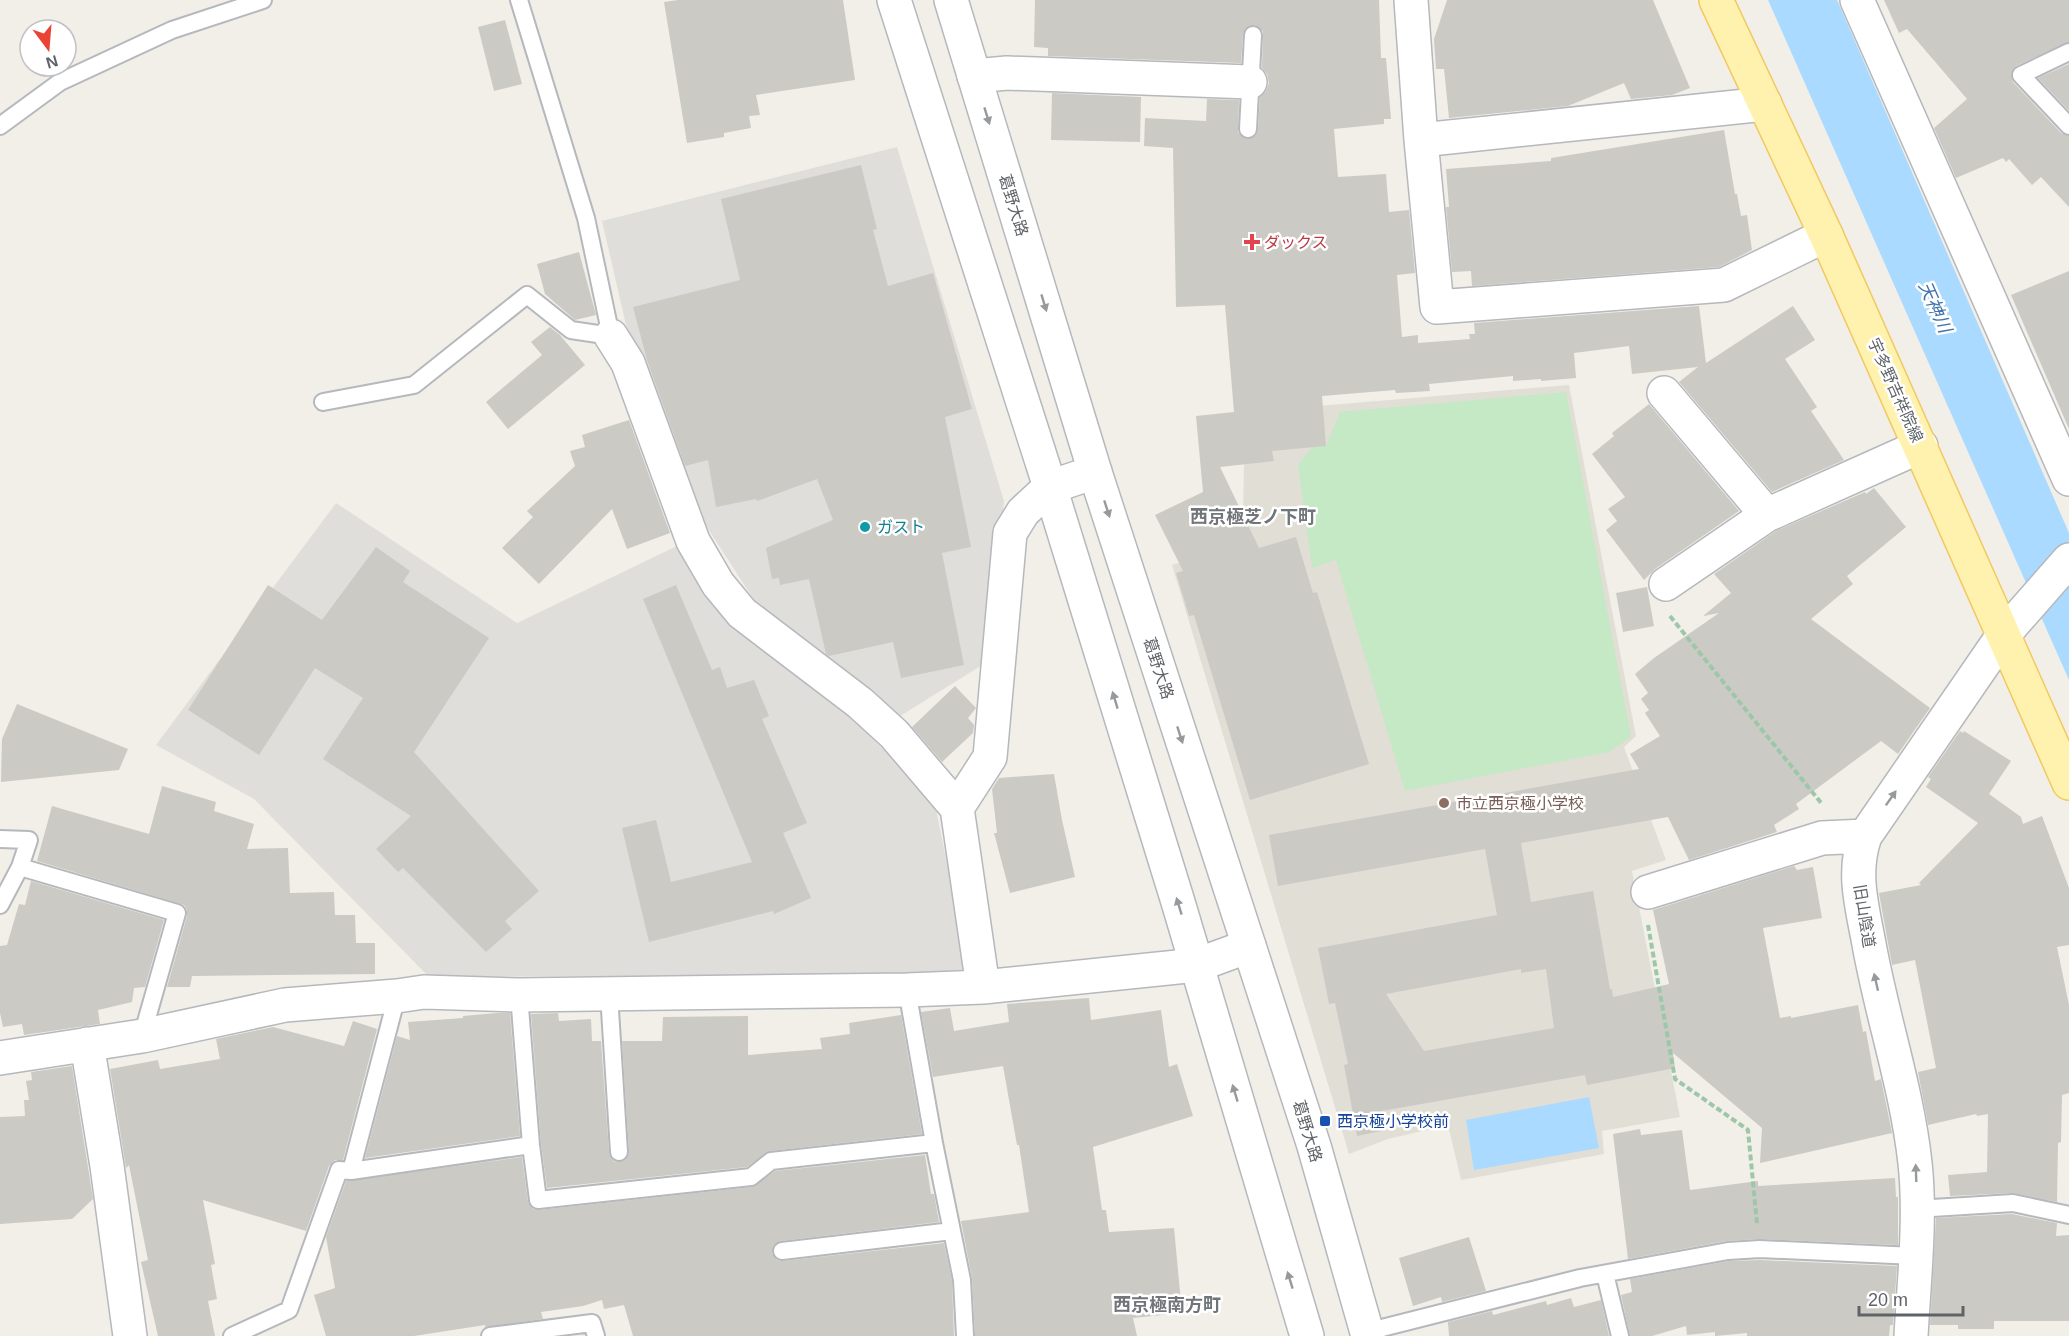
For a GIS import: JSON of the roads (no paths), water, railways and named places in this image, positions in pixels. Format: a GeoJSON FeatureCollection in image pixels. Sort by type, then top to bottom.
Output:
{"type":"FeatureCollection","features":[{"type":"Feature","properties":{"kind":"main road","name":"宇多野吉祥院線"},"geometry":{"type":"LineString","coordinates":[[1716,0],[1826,235],[1921,446],[2013,624],[2069,783]]}},
{"type":"Feature","properties":{"kind":"street"},"geometry":{"type":"LineString","coordinates":[[894,0],[1050,487],[1197,965],[1307,1336]]}},
{"type":"Feature","properties":{"kind":"street","name":"葛野大路"},"geometry":{"type":"LineString","coordinates":[[951,0],[1095,472],[1314,1146],[1362,1335]]}},
{"type":"Feature","properties":{"kind":"street"},"geometry":{"type":"LineString","coordinates":[[1411,0],[1421,140],[1437,307],[1724,285],[1826,235]]}},
{"type":"Feature","properties":{"kind":"street"},"geometry":{"type":"LineString","coordinates":[[1857,0],[2069,479]]}},
{"type":"Feature","properties":{"kind":"street"},"geometry":{"type":"LineString","coordinates":[[974,76],[1007,74],[1250,82]]}},
{"type":"Feature","properties":{"kind":"street"},"geometry":{"type":"LineString","coordinates":[[1421,140],[1765,104]]}},
{"type":"Feature","properties":{"kind":"street"},"geometry":{"type":"LineString","coordinates":[[611,336],[628,363],[693,541],[718,584],[742,614],[851,696],[894,734],[957,808],[983,987]]}},
{"type":"Feature","properties":{"kind":"street"},"geometry":{"type":"LineString","coordinates":[[1664,393],[1767,515]]}},
{"type":"Feature","properties":{"kind":"street"},"geometry":{"type":"LineString","coordinates":[[1666,584],[1767,515],[1921,446]]}},
{"type":"Feature","properties":{"kind":"street"},"geometry":{"type":"LineString","coordinates":[[957,808],[990,757],[1010,532],[1023,512],[1050,487],[1095,472]]}},
{"type":"Feature","properties":{"kind":"street","name":"旧山陰道"},"geometry":{"type":"LineString","coordinates":[[1911,1336],[1916,1165],[1910,1129],[1874,974],[1857,882],[1861,848],[1857,836],[2013,624],[2069,560]]}},
{"type":"Feature","properties":{"kind":"street"},"geometry":{"type":"LineString","coordinates":[[1648,892],[1822,838],[1857,836]]}},
{"type":"Feature","properties":{"kind":"street"},"geometry":{"type":"LineString","coordinates":[[0,1058],[142,1036],[285,1005],[424,992],[519,995],[983,987],[1197,965],[1249,946]]}},
{"type":"Feature","properties":{"kind":"street"},"geometry":{"type":"LineString","coordinates":[[87,1044],[107,1166],[130,1336]]}},
{"type":"Feature","properties":{"kind":"lane"},"geometry":{"type":"LineString","coordinates":[[0,126],[60,82],[172,30],[263,0]]}},
{"type":"Feature","properties":{"kind":"lane"},"geometry":{"type":"LineString","coordinates":[[323,402],[414,385],[526,295],[571,330],[611,336],[586,218],[519,0]]}},
{"type":"Feature","properties":{"kind":"lane"},"geometry":{"type":"LineString","coordinates":[[1248,129],[1253,35]]}},
{"type":"Feature","properties":{"kind":"lane"},"geometry":{"type":"LineString","coordinates":[[2069,52],[2021,75],[2069,126]]}},
{"type":"Feature","properties":{"kind":"lane"},"geometry":{"type":"LineString","coordinates":[[0,839],[29,840],[20,867],[0,905]]}},
{"type":"Feature","properties":{"kind":"lane"},"geometry":{"type":"LineString","coordinates":[[20,867],[177,913],[142,1036]]}},
{"type":"Feature","properties":{"kind":"lane"},"geometry":{"type":"LineString","coordinates":[[907,990],[934,1143],[962,1280],[965,1336]]}},
{"type":"Feature","properties":{"kind":"lane"},"geometry":{"type":"LineString","coordinates":[[609,994],[619,1152]]}},
{"type":"Feature","properties":{"kind":"lane"},"geometry":{"type":"LineString","coordinates":[[519,995],[531,1145],[538,1200],[751,1177],[771,1161],[934,1143]]}},
{"type":"Feature","properties":{"kind":"lane"},"geometry":{"type":"LineString","coordinates":[[351,1171],[397,996]]}},
{"type":"Feature","properties":{"kind":"lane"},"geometry":{"type":"LineString","coordinates":[[232,1336],[289,1310],[339,1170],[351,1171],[531,1145]]}},
{"type":"Feature","properties":{"kind":"lane"},"geometry":{"type":"LineString","coordinates":[[1916,1209],[2013,1203],[2069,1215]]}},
{"type":"Feature","properties":{"kind":"lane"},"geometry":{"type":"LineString","coordinates":[[782,1251],[952,1231]]}},
{"type":"Feature","properties":{"kind":"lane"},"geometry":{"type":"LineString","coordinates":[[1362,1335],[1580,1278],[1728,1251],[1760,1249],[1915,1256]]}},
{"type":"Feature","properties":{"kind":"lane"},"geometry":{"type":"LineString","coordinates":[[1605,1274],[1620,1336]]}},
{"type":"Feature","properties":{"kind":"lane"},"geometry":{"type":"LineString","coordinates":[[490,1336],[592,1323],[596,1336]]}},
{"type":"Feature","properties":{"kind":"water","name":"天神川"},"geometry":{"type":"Polygon","coordinates":[[[1768,0],[1837,0],[2069,533],[2069,680],[1768,0]]]}},
{"type":"Feature","properties":{"kind":"water"},"geometry":{"type":"Polygon","coordinates":[[[1589,1097],[1599,1148],[1474,1170],[1466,1120],[1589,1097]]]}},
{"type":"Feature","properties":{"kind":"place","name":"ダックス"},"geometry":{"type":"Point","coordinates":[1252,242]}},
{"type":"Feature","properties":{"kind":"place","name":"ガスト"},"geometry":{"type":"Point","coordinates":[865,527]}},
{"type":"Feature","properties":{"kind":"place","name":"市立西京極小学校"},"geometry":{"type":"Point","coordinates":[1444,803]}},
{"type":"Feature","properties":{"kind":"place","name":"西京極小学校前"},"geometry":{"type":"Point","coordinates":[1325,1121]}},
{"type":"Feature","properties":{"kind":"district","name":"西京極芝ノ下町"},"geometry":{"type":"Point","coordinates":[1253,517]}},
{"type":"Feature","properties":{"kind":"district","name":"西京極南方町"},"geometry":{"type":"Point","coordinates":[1167,1305]}}]}
